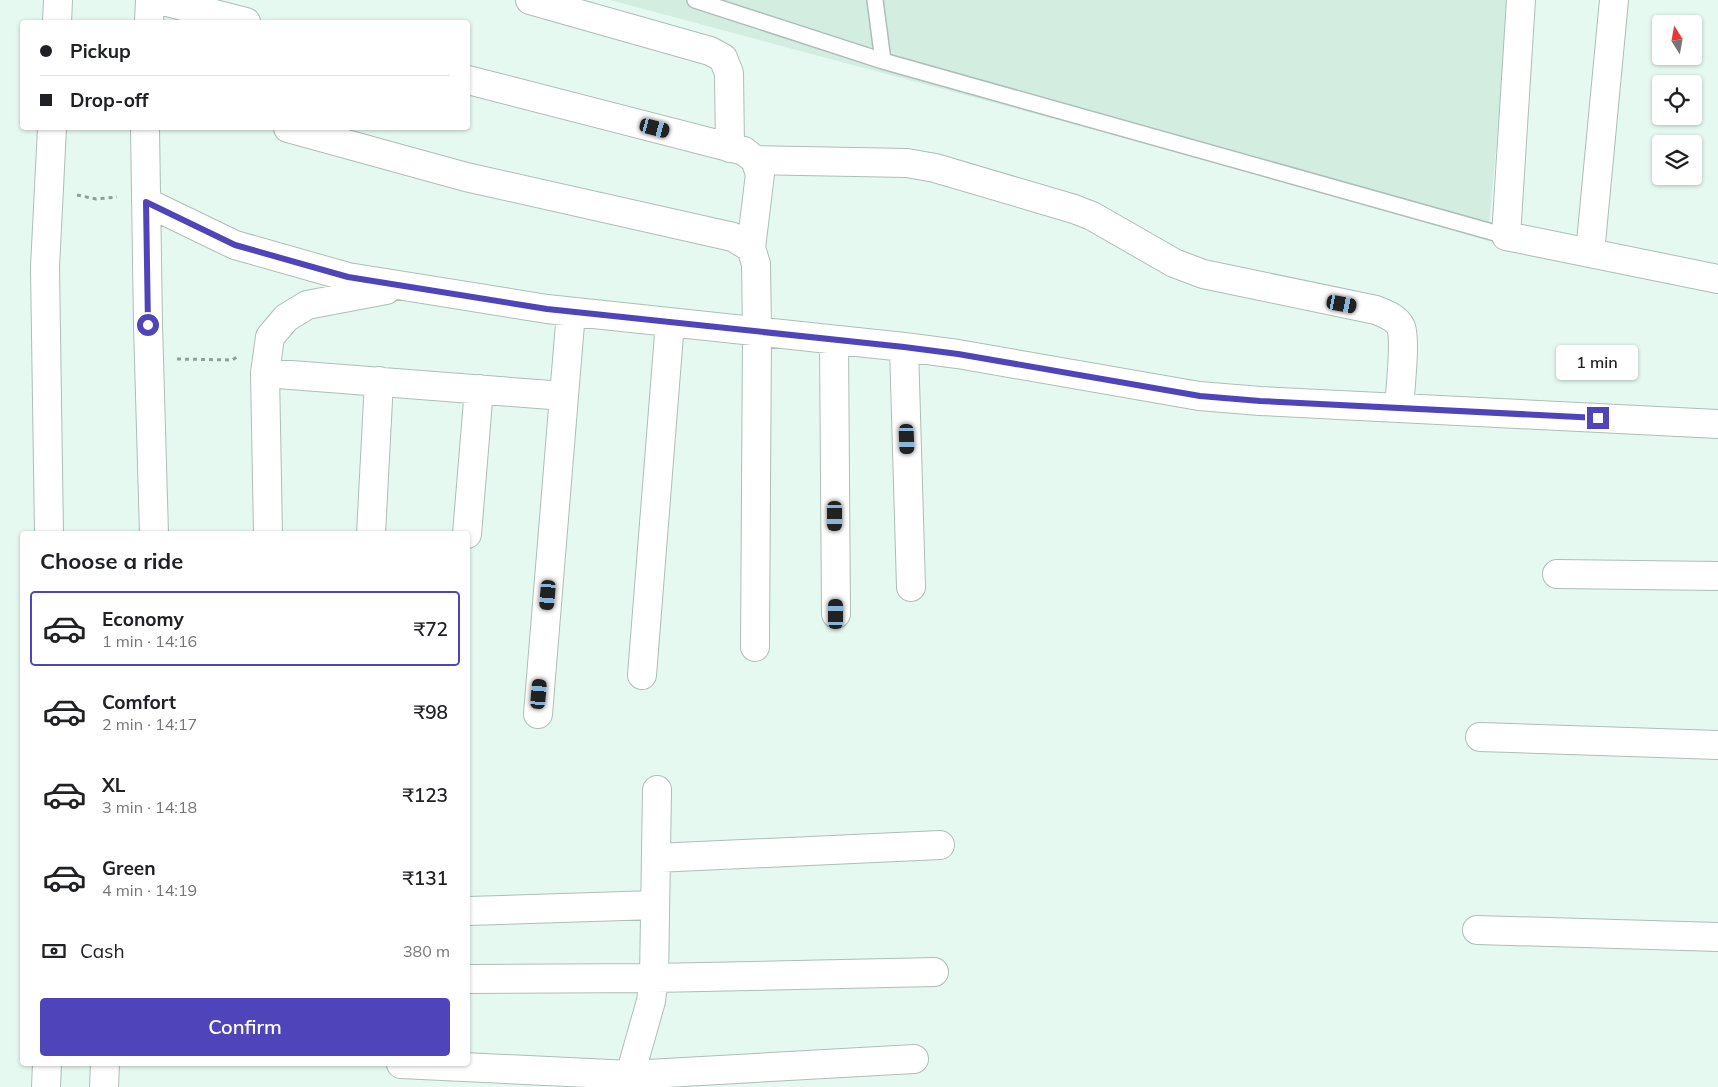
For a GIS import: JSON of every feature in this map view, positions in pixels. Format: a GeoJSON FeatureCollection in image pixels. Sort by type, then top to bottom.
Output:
{"type":"FeatureCollection","features":[{"type":"Feature","properties":{"kind":"street"},"geometry":{"type":"LineString","coordinates":[[56,20],[58,0]]}},
{"type":"Feature","properties":{"kind":"street"},"geometry":{"type":"LineString","coordinates":[[149,20],[150,0]]}},
{"type":"Feature","properties":{"kind":"street"},"geometry":{"type":"LineString","coordinates":[[159,0],[238,20]]}},
{"type":"Feature","properties":{"kind":"street"},"geometry":{"type":"LineString","coordinates":[[530,0],[710,50],[723,58],[730,73],[730,148]]}},
{"type":"Feature","properties":{"kind":"street"},"geometry":{"type":"LineString","coordinates":[[1521,0],[1506,236],[1718,279]]}},
{"type":"Feature","properties":{"kind":"street"},"geometry":{"type":"LineString","coordinates":[[1590,253],[1614,0]]}},
{"type":"Feature","properties":{"kind":"street"},"geometry":{"type":"LineString","coordinates":[[470,81],[744,151],[755,160],[760,174],[751,248],[756,264],[757,332],[755,647]]}},
{"type":"Feature","properties":{"kind":"street"},"geometry":{"type":"LineString","coordinates":[[49,531],[45,267],[52,130]]}},
{"type":"Feature","properties":{"kind":"street"},"geometry":{"type":"LineString","coordinates":[[145,130],[154,531]]}},
{"type":"Feature","properties":{"kind":"street"},"geometry":{"type":"LineString","coordinates":[[295,130],[466,177],[733,238],[751,248]]}},
{"type":"Feature","properties":{"kind":"street"},"geometry":{"type":"LineString","coordinates":[[755,160],[907,163],[935,168],[1092,216],[1174,264],[1203,274],[1376,310],[1392,316],[1400,326],[1403,339],[1399,408]]}},
{"type":"Feature","properties":{"kind":"street"},"geometry":{"type":"LineString","coordinates":[[146,199],[235,245],[348,277],[571,312],[958,354],[1200,396],[1260,401],[1718,424]]}},
{"type":"Feature","properties":{"kind":"street"},"geometry":{"type":"LineString","coordinates":[[268,531],[265,373],[270,337],[286,318],[306,304],[405,286]]}},
{"type":"Feature","properties":{"kind":"street"},"geometry":{"type":"LineString","coordinates":[[538,714],[571,312]]}},
{"type":"Feature","properties":{"kind":"street"},"geometry":{"type":"LineString","coordinates":[[642,675],[670,322]]}},
{"type":"Feature","properties":{"kind":"street"},"geometry":{"type":"LineString","coordinates":[[834,340],[836,614]]}},
{"type":"Feature","properties":{"kind":"street"},"geometry":{"type":"LineString","coordinates":[[904,347],[911,587]]}},
{"type":"Feature","properties":{"kind":"street"},"geometry":{"type":"LineString","coordinates":[[265,373],[564,396]]}},
{"type":"Feature","properties":{"kind":"street"},"geometry":{"type":"LineString","coordinates":[[371,531],[379,381]]}},
{"type":"Feature","properties":{"kind":"street"},"geometry":{"type":"LineString","coordinates":[[467,531],[479,389]]}},
{"type":"Feature","properties":{"kind":"street"},"geometry":{"type":"LineString","coordinates":[[1557,574],[1718,576]]}},
{"type":"Feature","properties":{"kind":"street"},"geometry":{"type":"LineString","coordinates":[[1480,737],[1718,745]]}},
{"type":"Feature","properties":{"kind":"street"},"geometry":{"type":"LineString","coordinates":[[630,1081],[651,1002],[654,978],[656,790]]}},
{"type":"Feature","properties":{"kind":"street"},"geometry":{"type":"LineString","coordinates":[[656,858],[940,845]]}},
{"type":"Feature","properties":{"kind":"street"},"geometry":{"type":"LineString","coordinates":[[470,911],[655,905]]}},
{"type":"Feature","properties":{"kind":"street"},"geometry":{"type":"LineString","coordinates":[[1477,930],[1718,937]]}},
{"type":"Feature","properties":{"kind":"street"},"geometry":{"type":"LineString","coordinates":[[470,979],[654,978],[934,972]]}},
{"type":"Feature","properties":{"kind":"street"},"geometry":{"type":"LineString","coordinates":[[428,1066],[630,1081],[914,1059]]}},
{"type":"Feature","properties":{"kind":"street"},"geometry":{"type":"LineString","coordinates":[[46,1087],[47,1066]]}},
{"type":"Feature","properties":{"kind":"street"},"geometry":{"type":"LineString","coordinates":[[104,1087],[105,1066]]}},
{"type":"Feature","properties":{"kind":"lane"},"geometry":{"type":"LineString","coordinates":[[695,0],[883,62],[1506,236]]}},
{"type":"Feature","properties":{"kind":"lane"},"geometry":{"type":"LineString","coordinates":[[875,0],[883,62]]}},
{"type":"Feature","properties":{"kind":"path"},"geometry":{"type":"LineString","coordinates":[[49,190],[96,199],[146,199]]}},
{"type":"Feature","properties":{"kind":"path"},"geometry":{"type":"LineString","coordinates":[[149,359],[232,360],[275,331]]}},
{"type":"Feature","properties":{"kind":"shaded area"},"geometry":{"type":"Polygon","coordinates":[[[610,0],[1510,0],[1488,235],[610,0]]]}},
{"type":"Feature","properties":{"kind":"route"},"geometry":{"type":"LineString","coordinates":[[148,325],[146,202],[235,245],[348,277],[547,309],[958,354],[1200,396],[1260,401],[1598,418]]}}]}
